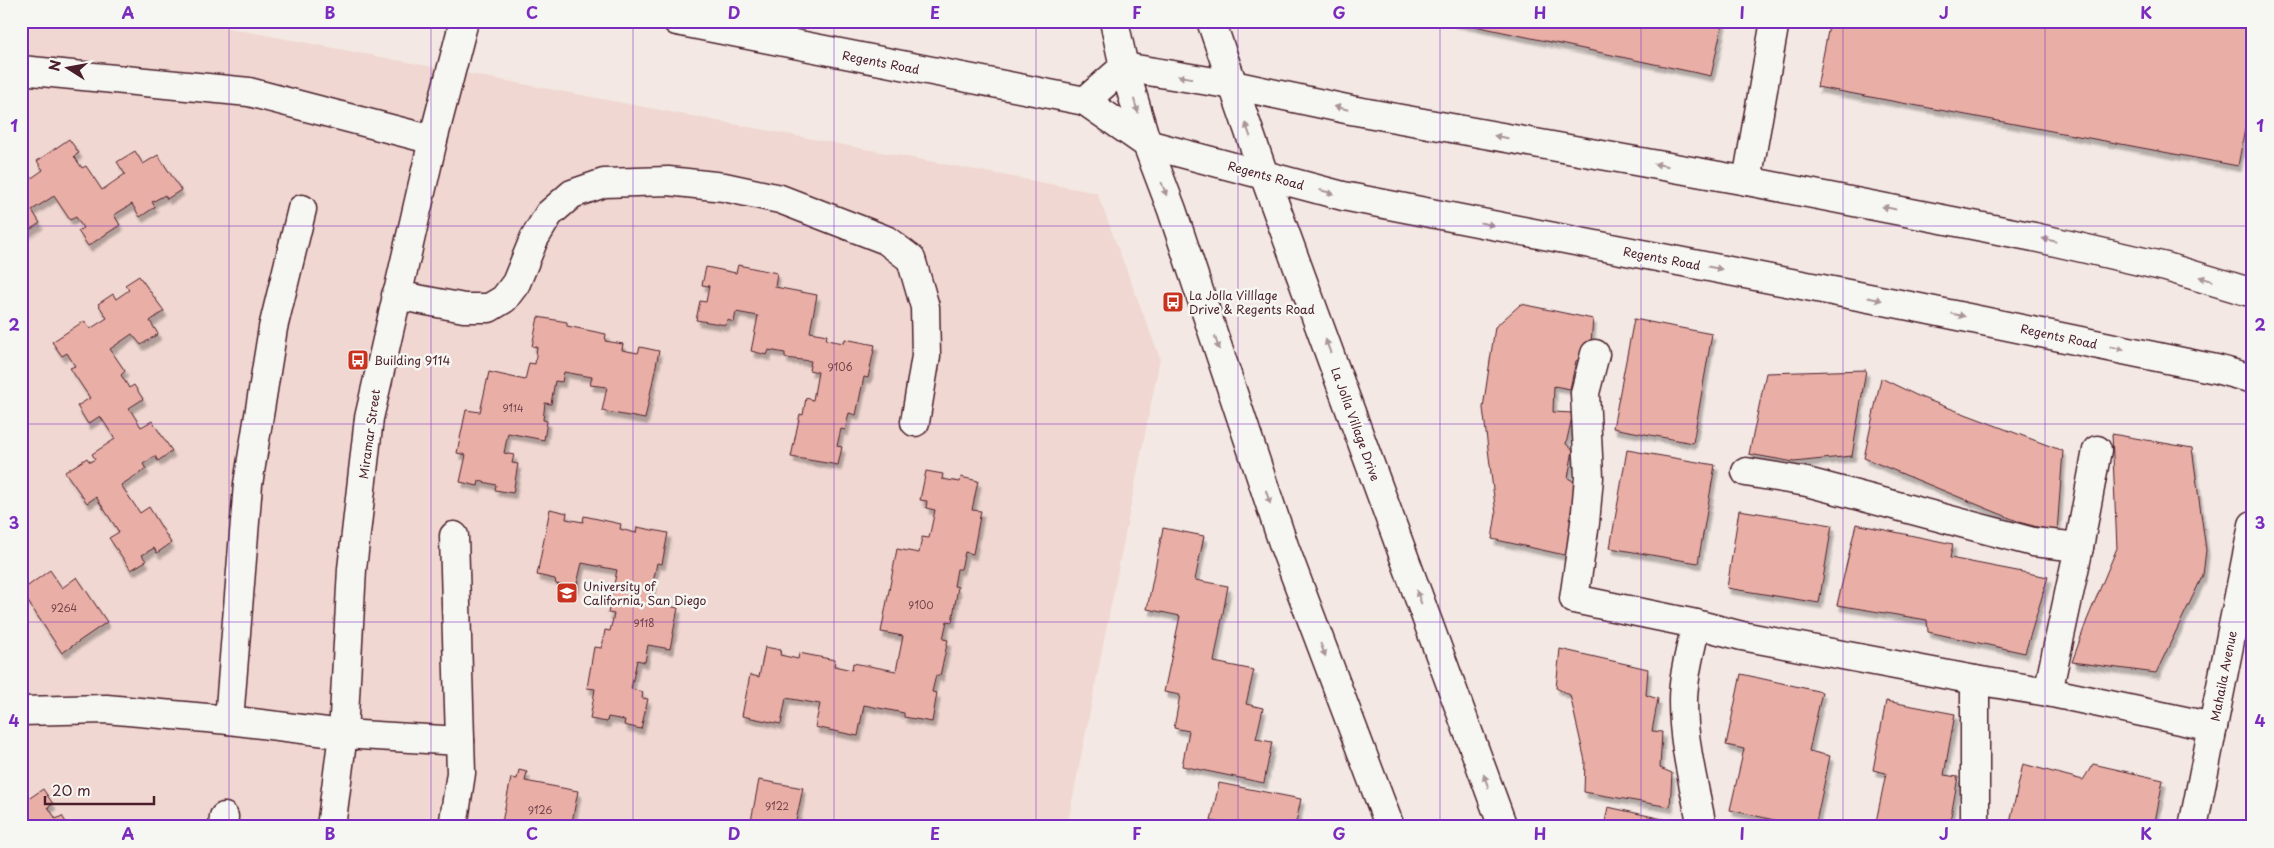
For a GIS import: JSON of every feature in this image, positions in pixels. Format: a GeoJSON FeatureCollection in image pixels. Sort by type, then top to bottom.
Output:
{"type":"FeatureCollection","features":[{"type":"Feature","properties":{"kind":"main road","name":"Miramar Street"},"geometry":{"type":"LineString","coordinates":[[331,827],[342,734],[352,569],[369,418],[433,140],[464,21]]}},
{"type":"Feature","properties":{"kind":"main road","name":"Regents Road"},"geometry":{"type":"LineString","coordinates":[[677,21],[1085,101],[1147,144],[1343,196],[1910,306],[2216,369],[2253,380]]}},
{"type":"Feature","properties":{"kind":"main road"},"geometry":{"type":"LineString","coordinates":[[1114,21],[1124,68],[1147,144],[1172,210],[1284,546],[1390,827]]}},
{"type":"Feature","properties":{"kind":"main road","name":"La Jolla Village Drive"},"geometry":{"type":"LineString","coordinates":[[1211,21],[1264,175],[1503,827]]}},
{"type":"Feature","properties":{"kind":"main road"},"geometry":{"type":"LineString","coordinates":[[1747,181],[1774,21]]}},
{"type":"Feature","properties":{"kind":"main road"},"geometry":{"type":"LineString","coordinates":[[1085,101],[1124,68],[1233,85],[1351,110],[1747,181],[2034,237],[2166,267],[2253,293]]}},
{"type":"Feature","properties":{"kind":"main road"},"geometry":{"type":"LineString","coordinates":[[21,70],[248,92],[433,140]]}},
{"type":"Feature","properties":{"kind":"main road"},"geometry":{"type":"LineString","coordinates":[[396,295],[464,308],[489,308],[504,298],[516,283],[534,239],[549,214],[572,194],[604,183],[668,180],[724,187],[780,199],[886,240],[911,259],[925,308],[926,356],[915,422]]}},
{"type":"Feature","properties":{"kind":"main road"},"geometry":{"type":"LineString","coordinates":[[229,720],[248,484],[273,328],[302,209]]}},
{"type":"Feature","properties":{"kind":"main road"},"geometry":{"type":"LineString","coordinates":[[1595,354],[1585,393],[1589,477],[1585,523],[1574,599],[1696,624],[1742,636],[2048,692],[2212,727]]}},
{"type":"Feature","properties":{"kind":"main road"},"geometry":{"type":"LineString","coordinates":[[2048,692],[2079,547],[2097,450]]}},
{"type":"Feature","properties":{"kind":"main road"},"geometry":{"type":"LineString","coordinates":[[1746,472],[1807,482],[2033,542],[2079,547]]}},
{"type":"Feature","properties":{"kind":"main road","name":"Mahaila Avenue"},"geometry":{"type":"LineString","coordinates":[[2193,827],[2253,525]]}},
{"type":"Feature","properties":{"kind":"main road"},"geometry":{"type":"LineString","coordinates":[[452,827],[461,773],[454,536]]}},
{"type":"Feature","properties":{"kind":"main road"},"geometry":{"type":"LineString","coordinates":[[1696,624],[1687,667],[1683,700],[1686,745],[1702,827]]}},
{"type":"Feature","properties":{"kind":"main road"},"geometry":{"type":"LineString","coordinates":[[1975,680],[1975,827]]}},
{"type":"Feature","properties":{"kind":"main road"},"geometry":{"type":"LineString","coordinates":[[21,711],[106,709],[229,720],[342,734],[460,741]]}},
{"type":"Feature","properties":{"kind":"shaded area","name":"University of California, San Diego"},"geometry":{"type":"Polygon","coordinates":[[[21,21],[191,21],[1097,193],[1160,358],[1067,827],[21,827],[21,21]]]}},
{"type":"Feature","properties":{"kind":"building"},"geometry":{"type":"Polygon","coordinates":[[[1451,21],[1723,21],[1711,76],[1451,21]]]}},
{"type":"Feature","properties":{"kind":"building"},"geometry":{"type":"Polygon","coordinates":[[[1830,21],[2253,21],[2253,86],[2238,166],[1817,87],[1830,21]]]}},
{"type":"Feature","properties":{"kind":"building"},"geometry":{"type":"Polygon","coordinates":[[[69,139],[79,153],[74,156],[82,168],[86,166],[102,190],[125,174],[117,162],[135,151],[143,164],[158,155],[181,190],[167,199],[165,195],[152,202],[155,207],[140,217],[132,204],[114,215],[120,225],[88,246],[78,231],[83,228],[76,217],[70,220],[54,196],[32,210],[40,223],[22,235],[21,175],[26,182],[43,170],[37,161],[69,139]]]}},
{"type":"Feature","properties":{"kind":"building"},"geometry":{"type":"Polygon","coordinates":[[[738,265],[777,273],[775,287],[817,295],[810,332],[827,335],[826,340],[844,343],[845,339],[875,345],[868,378],[864,377],[856,415],[849,413],[845,430],[841,429],[837,446],[842,447],[838,465],[791,457],[800,414],[803,415],[806,398],[813,400],[818,372],[809,370],[811,361],[785,358],[785,353],[769,350],[767,355],[751,351],[758,316],[736,312],[734,322],[727,320],[726,325],[696,320],[700,301],[706,302],[709,286],[702,285],[706,267],[736,273],[738,265]]]}},
{"type":"Feature","properties":{"kind":"building"},"geometry":{"type":"Polygon","coordinates":[[[139,276],[164,311],[150,321],[158,334],[141,345],[132,334],[110,349],[125,371],[121,375],[129,388],[134,385],[143,399],[129,408],[141,427],[152,421],[172,451],[158,461],[155,456],[143,464],[146,469],[121,485],[140,513],[149,507],[171,543],[157,553],[154,548],[142,555],[146,561],[131,570],[109,538],[119,532],[96,497],[87,503],[65,472],[87,458],[90,462],[95,459],[92,454],[115,439],[100,416],[88,424],[77,406],[90,398],[70,368],[75,366],[67,353],[62,356],[52,342],[84,321],[90,329],[107,318],[98,304],[113,294],[116,299],[129,290],[125,285],[139,276]]]}},
{"type":"Feature","properties":{"kind":"building"},"geometry":{"type":"Polygon","coordinates":[[[1521,304],[1593,319],[1590,354],[1576,361],[1570,389],[1554,386],[1553,412],[1573,413],[1566,444],[1573,450],[1568,478],[1578,484],[1569,520],[1577,517],[1569,556],[1492,539],[1496,514],[1483,408],[1495,327],[1521,304]]]}},
{"type":"Feature","properties":{"kind":"building"},"geometry":{"type":"Polygon","coordinates":[[[538,317],[567,322],[567,326],[606,334],[605,341],[623,344],[622,350],[638,353],[640,347],[659,351],[645,419],[602,411],[607,387],[590,385],[592,377],[564,372],[562,382],[555,381],[551,404],[545,403],[543,420],[547,421],[544,440],[508,433],[504,453],[514,455],[512,463],[518,464],[513,493],[495,490],[496,485],[479,481],[478,486],[460,482],[466,455],[457,453],[466,410],[480,412],[489,372],[525,380],[529,363],[535,364],[537,347],[532,346],[538,317]]]}},
{"type":"Feature","properties":{"kind":"building"},"geometry":{"type":"Polygon","coordinates":[[[1634,319],[1712,334],[1693,443],[1613,428],[1634,319]]]}},
{"type":"Feature","properties":{"kind":"building"},"geometry":{"type":"Polygon","coordinates":[[[1866,370],[1852,456],[1794,462],[1749,454],[1766,373],[1866,370]]]}},
{"type":"Feature","properties":{"kind":"building"},"geometry":{"type":"Polygon","coordinates":[[[1881,378],[1920,397],[2063,451],[2057,532],[2022,523],[1864,458],[1881,378]]]}},
{"type":"Feature","properties":{"kind":"building"},"geometry":{"type":"Polygon","coordinates":[[[2112,434],[2192,448],[2206,550],[2203,575],[2156,673],[2072,662],[2117,548],[2112,434]]]}},
{"type":"Feature","properties":{"kind":"building"},"geometry":{"type":"Polygon","coordinates":[[[1627,450],[1715,465],[1698,563],[1610,548],[1627,450]]]}},
{"type":"Feature","properties":{"kind":"building"},"geometry":{"type":"Polygon","coordinates":[[[926,471],[943,474],[942,479],[960,482],[961,477],[978,481],[972,510],[981,511],[973,554],[965,552],[961,569],[957,569],[954,586],[958,587],[952,622],[947,621],[943,639],[948,640],[940,676],[936,675],[932,692],[937,693],[932,722],[904,717],[904,713],[864,705],[858,736],[815,727],[820,704],[786,698],[781,724],[742,716],[750,675],[759,677],[765,647],[781,650],[780,655],[798,659],[799,653],[835,660],[834,666],[852,670],[853,663],[896,671],[903,636],[881,632],[897,549],[919,553],[922,537],[929,538],[935,510],[926,508],[927,501],[920,500],[926,471]]]}},
{"type":"Feature","properties":{"kind":"building"},"geometry":{"type":"Polygon","coordinates":[[[550,509],[567,513],[566,519],[583,522],[584,516],[621,524],[620,529],[636,533],[637,527],[668,533],[662,564],[657,563],[649,602],[678,608],[670,649],[648,645],[645,662],[637,660],[631,689],[643,692],[642,698],[648,699],[641,729],[624,725],[625,720],[608,717],[607,722],[590,719],[595,689],[587,688],[594,647],[602,648],[605,630],[610,631],[614,614],[608,613],[617,570],[582,563],[576,588],[556,584],[555,579],[537,575],[550,509]]]}},
{"type":"Feature","properties":{"kind":"building"},"geometry":{"type":"Polygon","coordinates":[[[1739,510],[1832,525],[1819,603],[1727,588],[1739,510]]]}},
{"type":"Feature","properties":{"kind":"building"},"geometry":{"type":"Polygon","coordinates":[[[1856,524],[1953,544],[1950,558],[2048,577],[2025,653],[1928,632],[1927,620],[1837,605],[1856,524]]]}},
{"type":"Feature","properties":{"kind":"building"},"geometry":{"type":"Polygon","coordinates":[[[1163,528],[1204,536],[1195,580],[1228,586],[1214,662],[1254,670],[1246,704],[1263,708],[1256,739],[1272,742],[1264,783],[1182,766],[1189,731],[1174,728],[1180,695],[1164,692],[1180,616],[1147,609],[1163,528]]]}},
{"type":"Feature","properties":{"kind":"building"},"geometry":{"type":"Polygon","coordinates":[[[50,570],[62,588],[77,577],[107,622],[62,653],[21,591],[50,570]]]}},
{"type":"Feature","properties":{"kind":"building"},"geometry":{"type":"Polygon","coordinates":[[[1560,649],[1648,669],[1646,695],[1658,699],[1652,731],[1662,732],[1660,768],[1672,773],[1670,807],[1584,792],[1585,761],[1570,695],[1556,688],[1560,649]]]}},
{"type":"Feature","properties":{"kind":"building"},"geometry":{"type":"Polygon","coordinates":[[[1741,674],[1822,692],[1809,751],[1830,756],[1815,827],[1805,827],[1730,810],[1744,749],[1726,745],[1741,674]]]}},
{"type":"Feature","properties":{"kind":"building"},"geometry":{"type":"Polygon","coordinates":[[[1886,701],[1955,714],[1944,775],[1958,777],[1949,827],[1875,827],[1886,773],[1873,770],[1886,701]]]}},
{"type":"Feature","properties":{"kind":"building"},"geometry":{"type":"Polygon","coordinates":[[[2023,764],[2083,780],[2093,764],[2163,780],[2154,827],[2009,827],[2023,764]]]}},
{"type":"Feature","properties":{"kind":"building"},"geometry":{"type":"Polygon","coordinates":[[[519,770],[527,772],[525,781],[578,791],[571,827],[501,827],[511,778],[517,779],[519,770]]]}},
{"type":"Feature","properties":{"kind":"building"},"geometry":{"type":"Polygon","coordinates":[[[759,780],[803,788],[796,821],[807,823],[806,827],[759,827],[760,823],[751,821],[759,780]]]}},
{"type":"Feature","properties":{"kind":"building"},"geometry":{"type":"Polygon","coordinates":[[[1219,783],[1301,799],[1295,827],[1226,827],[1227,824],[1211,821],[1219,783]]]}},
{"type":"Feature","properties":{"kind":"building"},"geometry":{"type":"Polygon","coordinates":[[[43,789],[53,804],[48,807],[56,819],[62,816],[69,827],[21,827],[21,804],[43,789]]]}},
{"type":"Feature","properties":{"kind":"building"},"geometry":{"type":"Polygon","coordinates":[[[1608,807],[1681,823],[1681,827],[1604,827],[1608,807]]]}},
{"type":"Feature","properties":{"kind":"place","name":"La Jolla Villlage Drive & Regents Road"},"geometry":{"type":"Point","coordinates":[1173,302]}},
{"type":"Feature","properties":{"kind":"place","name":"Building 9114"},"geometry":{"type":"Point","coordinates":[358,360]}},
{"type":"Feature","properties":{"kind":"place","name":"University of California, San Diego"},"geometry":{"type":"Point","coordinates":[567,593]}}]}
